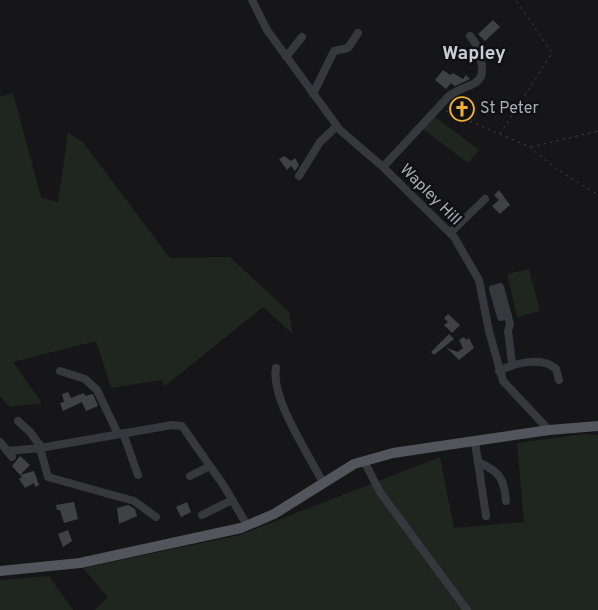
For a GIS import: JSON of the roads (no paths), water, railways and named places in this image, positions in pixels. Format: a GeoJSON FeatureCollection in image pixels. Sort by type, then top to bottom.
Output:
{"type":"FeatureCollection","features":[{"type":"Feature","properties":{"kind":"main road"},"geometry":{"type":"LineString","coordinates":[[0,571],[80,563],[247,525],[274,514],[354,464],[393,453],[549,430],[598,426]]}},
{"type":"Feature","properties":{"kind":"street","name":"Wapley Hill"},"geometry":{"type":"LineString","coordinates":[[252,0],[268,30],[286,57],[337,126],[365,154],[383,167],[450,233],[479,280],[503,381],[549,430]]}},
{"type":"Feature","properties":{"kind":"street"},"geometry":{"type":"LineString","coordinates":[[313,94],[334,51],[348,48],[358,33]]}},
{"type":"Feature","properties":{"kind":"street"},"geometry":{"type":"LineString","coordinates":[[286,57],[302,37]]}},
{"type":"Feature","properties":{"kind":"street"},"geometry":{"type":"LineString","coordinates":[[383,167],[454,91],[474,84],[481,77],[483,70],[475,39]]}},
{"type":"Feature","properties":{"kind":"street"},"geometry":{"type":"LineString","coordinates":[[299,176],[315,148],[337,126]]}},
{"type":"Feature","properties":{"kind":"street"},"geometry":{"type":"LineString","coordinates":[[450,233],[485,198]]}},
{"type":"Feature","properties":{"kind":"street"},"geometry":{"type":"LineString","coordinates":[[508,315],[512,363]]}},
{"type":"Feature","properties":{"kind":"street"},"geometry":{"type":"LineString","coordinates":[[499,370],[512,363],[551,365],[556,369],[559,380]]}},
{"type":"Feature","properties":{"kind":"street"},"geometry":{"type":"LineString","coordinates":[[276,368],[278,389],[287,414],[323,484]]}},
{"type":"Feature","properties":{"kind":"street"},"geometry":{"type":"LineString","coordinates":[[60,371],[85,379],[96,390],[121,434],[138,475]]}},
{"type":"Feature","properties":{"kind":"street"},"geometry":{"type":"LineString","coordinates":[[18,421],[30,432],[41,448],[48,477],[134,500],[156,517]]}},
{"type":"Feature","properties":{"kind":"street"},"geometry":{"type":"LineString","coordinates":[[0,442],[10,454],[172,425],[182,426],[247,525]]}},
{"type":"Feature","properties":{"kind":"street"},"geometry":{"type":"LineString","coordinates":[[475,442],[486,516]]}},
{"type":"Feature","properties":{"kind":"street"},"geometry":{"type":"LineString","coordinates":[[364,461],[380,492],[463,609]]}},
{"type":"Feature","properties":{"kind":"street"},"geometry":{"type":"LineString","coordinates":[[478,462],[496,472],[503,479],[506,501]]}},
{"type":"Feature","properties":{"kind":"street"},"geometry":{"type":"LineString","coordinates":[[190,476],[210,466]]}},
{"type":"Feature","properties":{"kind":"street"},"geometry":{"type":"LineString","coordinates":[[202,515],[232,500]]}},
{"type":"Feature","properties":{"kind":"place","name":"St Peter"},"geometry":{"type":"Point","coordinates":[462,109]}},
{"type":"Feature","properties":{"kind":"district","name":"Wapley"},"geometry":{"type":"Point","coordinates":[474,54]}}]}
